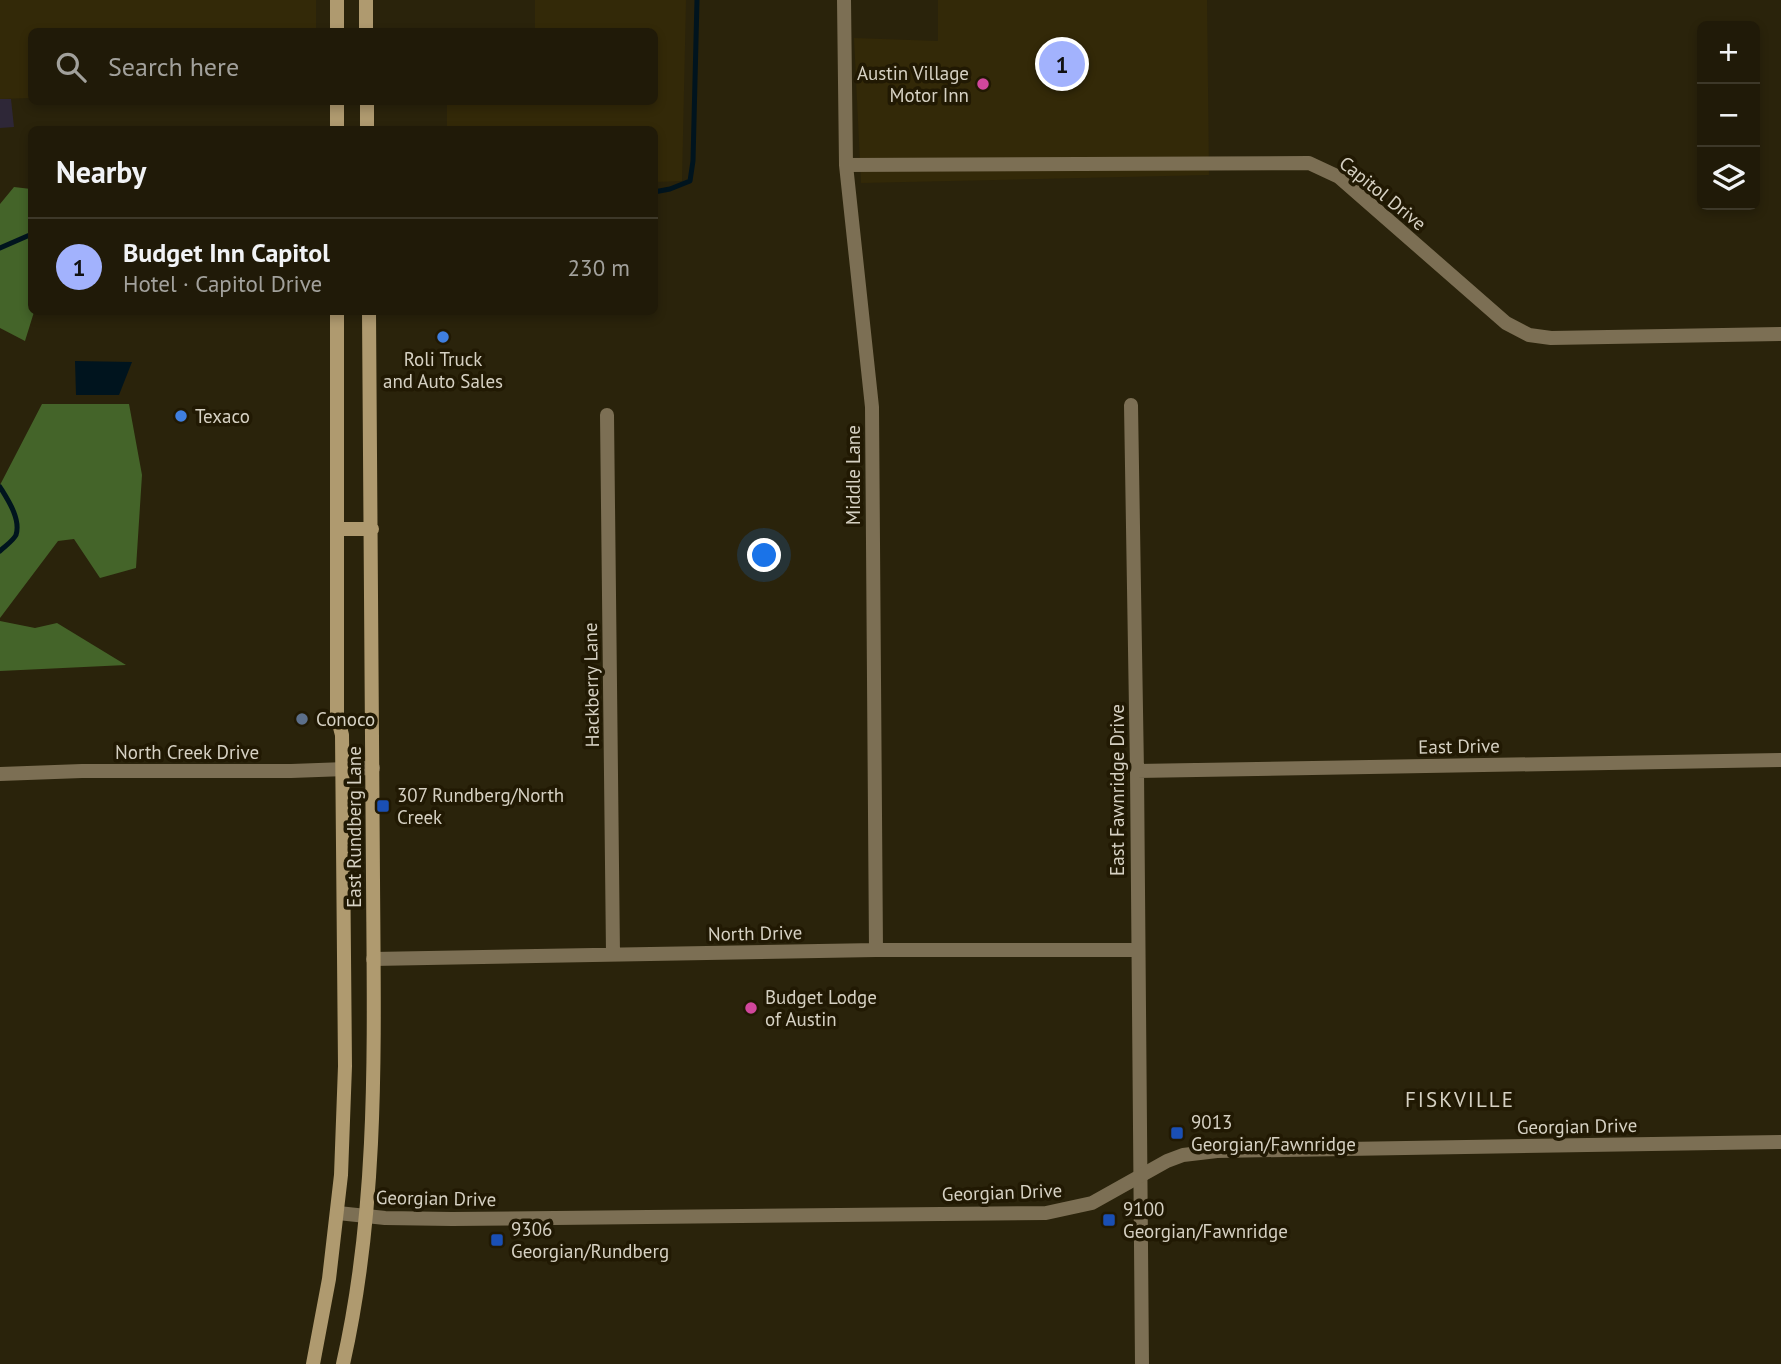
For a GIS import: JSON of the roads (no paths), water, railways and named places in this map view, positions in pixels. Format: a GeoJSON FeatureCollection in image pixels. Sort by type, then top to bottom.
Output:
{"type":"FeatureCollection","features":[{"type":"Feature","properties":{"kind":"main road"},"geometry":{"type":"LineString","coordinates":[[337,0],[337,28]]}},
{"type":"Feature","properties":{"kind":"main road"},"geometry":{"type":"LineString","coordinates":[[366,0],[366,28]]}},
{"type":"Feature","properties":{"kind":"main road"},"geometry":{"type":"LineString","coordinates":[[337,105],[337,126]]}},
{"type":"Feature","properties":{"kind":"main road"},"geometry":{"type":"LineString","coordinates":[[367,105],[367,126]]}},
{"type":"Feature","properties":{"kind":"main road","name":"East Rundberg Lane"},"geometry":{"type":"LineString","coordinates":[[313,1364],[338,1213],[345,1066],[342,735],[337,716],[337,315]]}},
{"type":"Feature","properties":{"kind":"main road","name":"East Rundberg Lane"},"geometry":{"type":"LineString","coordinates":[[343,1364],[363,1253],[373,1131],[369,315]]}},
{"type":"Feature","properties":{"kind":"main road"},"geometry":{"type":"LineString","coordinates":[[337,529],[372,529]]}},
{"type":"Feature","properties":{"kind":"street","name":"Middle Lane"},"geometry":{"type":"LineString","coordinates":[[844,0],[846,165],[872,407],[876,950]]}},
{"type":"Feature","properties":{"kind":"street","name":"Capitol Drive"},"geometry":{"type":"LineString","coordinates":[[846,165],[1309,163],[1339,177],[1506,323],[1529,335],[1551,338],[1781,334]]}},
{"type":"Feature","properties":{"kind":"street","name":"East Fawnridge Drive"},"geometry":{"type":"LineString","coordinates":[[1131,405],[1142,1364]]}},
{"type":"Feature","properties":{"kind":"street","name":"Hackberry Lane"},"geometry":{"type":"LineString","coordinates":[[607,415],[613,954]]}},
{"type":"Feature","properties":{"kind":"street","name":"East Drive"},"geometry":{"type":"LineString","coordinates":[[1137,771],[1781,760]]}},
{"type":"Feature","properties":{"kind":"street","name":"North Creek Drive"},"geometry":{"type":"LineString","coordinates":[[0,774],[373,768]]}},
{"type":"Feature","properties":{"kind":"street","name":"North Drive"},"geometry":{"type":"LineString","coordinates":[[373,959],[876,950],[1138,950]]}},
{"type":"Feature","properties":{"kind":"street","name":"Georgian Drive"},"geometry":{"type":"LineString","coordinates":[[338,1213],[365,1217],[452,1219],[1046,1213],[1092,1203],[1167,1161],[1183,1155],[1217,1151],[1781,1142]]}},
{"type":"Feature","properties":{"kind":"water"},"geometry":{"type":"Polygon","coordinates":[[[75,361],[132,362],[119,395],[76,395],[75,361]]]}},
{"type":"Feature","properties":{"kind":"waterway"},"geometry":{"type":"LineString","coordinates":[[658,191],[690,181],[693,161],[697,0]]}},
{"type":"Feature","properties":{"kind":"waterway"},"geometry":{"type":"LineString","coordinates":[[0,248],[28,236]]}},
{"type":"Feature","properties":{"kind":"waterway"},"geometry":{"type":"LineString","coordinates":[[0,487],[17,523],[15,537],[0,551]]}},
{"type":"Feature","properties":{"kind":"place","name":"Budget Inn Capitol"},"geometry":{"type":"Point","coordinates":[1062,64]}},
{"type":"Feature","properties":{"kind":"place","name":"Austin Village Motor Inn"},"geometry":{"type":"Point","coordinates":[983,84]}},
{"type":"Feature","properties":{"kind":"place","name":"Roli Truck and Auto Sales"},"geometry":{"type":"Point","coordinates":[443,337]}},
{"type":"Feature","properties":{"kind":"place","name":"Texaco"},"geometry":{"type":"Point","coordinates":[181,416]}},
{"type":"Feature","properties":{"kind":"place","name":"Conoco"},"geometry":{"type":"Point","coordinates":[302,719]}},
{"type":"Feature","properties":{"kind":"place","name":"307 Rundberg/North Creek"},"geometry":{"type":"Point","coordinates":[383,806]}},
{"type":"Feature","properties":{"kind":"place","name":"Budget Lodge of Austin"},"geometry":{"type":"Point","coordinates":[751,1008]}},
{"type":"Feature","properties":{"kind":"place","name":"9013 Georgian/Fawnridge"},"geometry":{"type":"Point","coordinates":[1177,1133]}},
{"type":"Feature","properties":{"kind":"place","name":"9100 Georgian/Fawnridge"},"geometry":{"type":"Point","coordinates":[1109,1220]}},
{"type":"Feature","properties":{"kind":"place","name":"9306 Georgian/Rundberg"},"geometry":{"type":"Point","coordinates":[497,1240]}},
{"type":"Feature","properties":{"kind":"district","name":"FISKVILLE"},"geometry":{"type":"Point","coordinates":[1460,1099]}}]}
